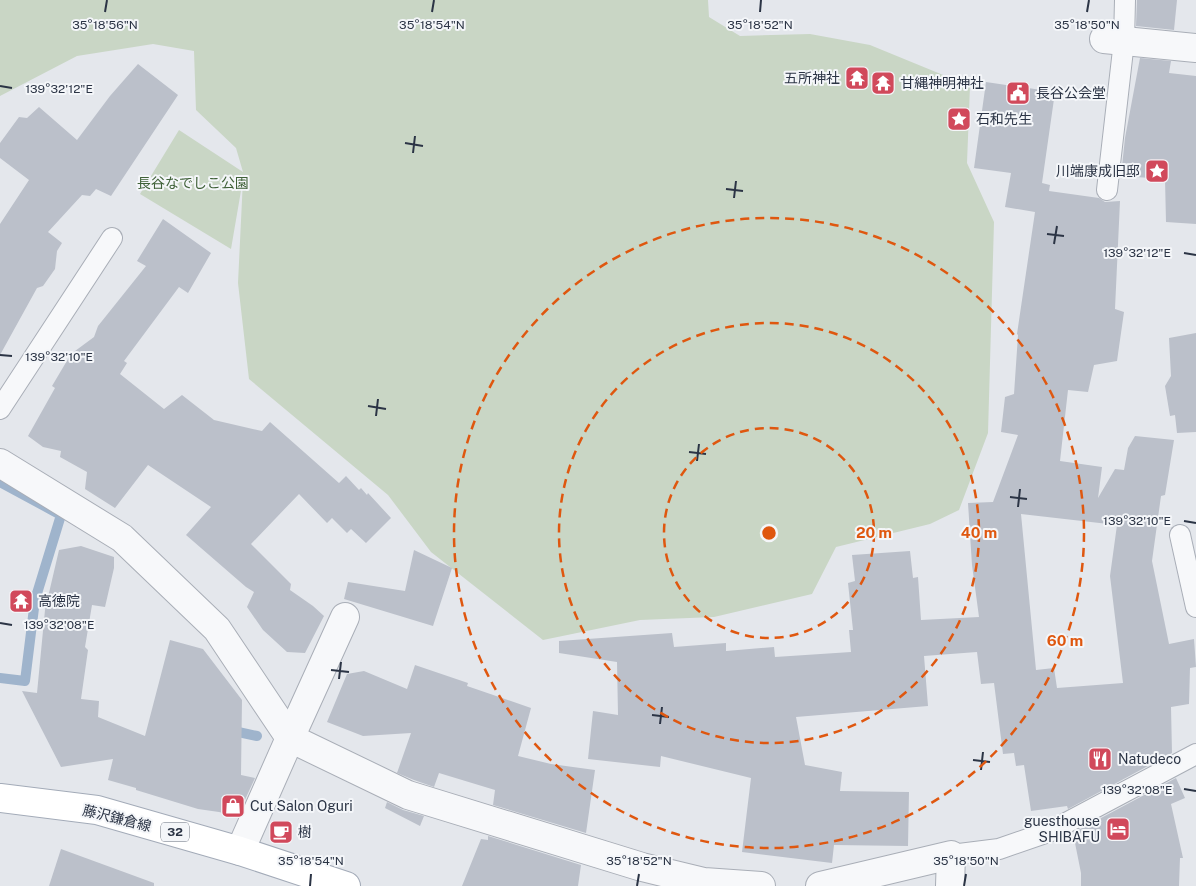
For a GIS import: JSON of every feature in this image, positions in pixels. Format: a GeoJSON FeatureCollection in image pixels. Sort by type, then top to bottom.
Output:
{"type":"FeatureCollection","features":[{"type":"Feature","properties":{"kind":"main road","name":"藤沢鎌倉線"},"geometry":{"type":"LineString","coordinates":[[0,798],[97,810],[240,851],[346,886]]}},
{"type":"Feature","properties":{"kind":"street"},"geometry":{"type":"LineString","coordinates":[[1114,40],[1196,48]]}},
{"type":"Feature","properties":{"kind":"street"},"geometry":{"type":"LineString","coordinates":[[0,463],[122,538],[217,629],[290,738],[408,795],[642,867],[704,882],[761,886]]}},
{"type":"Feature","properties":{"kind":"street"},"geometry":{"type":"LineString","coordinates":[[240,851],[345,617]]}},
{"type":"Feature","properties":{"kind":"street"},"geometry":{"type":"LineString","coordinates":[[820,886],[951,855],[950,886]]}},
{"type":"Feature","properties":{"kind":"lane"},"geometry":{"type":"LineString","coordinates":[[1107,190],[1114,40],[1125,0]]}},
{"type":"Feature","properties":{"kind":"lane"},"geometry":{"type":"LineString","coordinates":[[0,409],[112,238]]}},
{"type":"Feature","properties":{"kind":"lane"},"geometry":{"type":"LineString","coordinates":[[1180,534],[1196,607]]}},
{"type":"Feature","properties":{"kind":"lane"},"geometry":{"type":"LineString","coordinates":[[951,855],[999,849],[1051,831],[1196,754]]}},
{"type":"Feature","properties":{"kind":"green space","name":"長谷なでしこ公園"},"geometry":{"type":"Polygon","coordinates":[[[0,0],[708,0],[709,17],[740,36],[810,34],[870,45],[970,86],[967,163],[994,222],[988,433],[959,510],[930,524],[836,547],[812,594],[714,617],[640,620],[543,640],[431,552],[388,495],[249,379],[238,283],[243,179],[231,249],[140,194],[179,130],[243,172],[236,148],[196,110],[194,51],[153,44],[77,56],[0,96],[0,0]]]}},
{"type":"Feature","properties":{"kind":"building"},"geometry":{"type":"Polygon","coordinates":[[[1137,0],[1177,0],[1174,30],[1136,26],[1137,0]]]}},
{"type":"Feature","properties":{"kind":"building"},"geometry":{"type":"Polygon","coordinates":[[[1140,58],[1171,61],[1169,73],[1196,76],[1196,224],[1166,222],[1165,179],[1121,176],[1125,138],[1140,58]]]}},
{"type":"Feature","properties":{"kind":"building"},"geometry":{"type":"Polygon","coordinates":[[[138,64],[178,95],[111,196],[96,189],[90,196],[82,195],[48,232],[62,243],[57,251],[55,269],[43,286],[37,288],[0,355],[0,224],[29,180],[0,158],[0,143],[19,117],[27,118],[39,107],[77,140],[110,96],[138,64]]]}},
{"type":"Feature","properties":{"kind":"building"},"geometry":{"type":"Polygon","coordinates":[[[986,82],[1055,92],[1042,183],[1050,185],[1049,191],[1099,198],[1105,202],[1120,201],[1115,309],[1124,312],[1117,361],[1094,365],[1088,392],[1068,390],[1060,461],[1102,467],[1098,498],[1115,469],[1124,470],[1128,448],[1135,436],[1174,440],[1165,495],[1161,496],[1152,561],[1169,644],[1194,639],[1196,667],[1190,668],[1189,704],[1171,707],[1172,753],[1068,809],[1067,806],[1031,811],[1024,765],[1016,766],[1014,753],[1003,754],[994,683],[981,684],[977,652],[924,656],[928,706],[796,717],[805,765],[842,772],[840,791],[909,792],[908,846],[834,845],[832,863],[742,852],[751,778],[661,756],[660,767],[588,759],[593,711],[618,715],[617,662],[559,653],[559,641],[672,633],[674,647],[726,643],[726,651],[774,647],[775,657],[851,652],[849,630],[853,630],[848,583],[855,581],[852,555],[910,551],[913,578],[918,577],[921,620],[979,617],[972,565],[968,503],[993,502],[1018,435],[1001,432],[1005,397],[1014,394],[1017,334],[1035,212],[1005,207],[1011,173],[974,168],[986,82]],[[1021,514],[1036,670],[1054,668],[1057,688],[1123,683],[1110,576],[1117,525],[1021,514]]]}},
{"type":"Feature","properties":{"kind":"building"},"geometry":{"type":"Polygon","coordinates":[[[163,219],[211,253],[188,293],[179,287],[124,361],[127,363],[120,374],[164,409],[182,395],[214,420],[262,431],[270,422],[339,483],[346,476],[359,490],[361,488],[367,495],[368,493],[391,518],[366,543],[351,529],[347,533],[332,518],[327,523],[299,494],[251,544],[291,584],[290,590],[324,616],[305,653],[287,652],[263,630],[247,607],[254,592],[186,535],[211,507],[148,465],[115,508],[85,489],[87,472],[60,457],[61,451],[43,447],[28,436],[55,388],[52,386],[71,354],[94,337],[98,326],[146,266],[137,261],[163,219]]]}},
{"type":"Feature","properties":{"kind":"building"},"geometry":{"type":"Polygon","coordinates":[[[1196,333],[1196,432],[1177,433],[1175,415],[1170,416],[1165,386],[1171,376],[1169,338],[1196,333]]]}},
{"type":"Feature","properties":{"kind":"building"},"geometry":{"type":"Polygon","coordinates":[[[81,546],[114,557],[114,568],[105,607],[92,605],[85,647],[88,650],[81,699],[99,701],[98,717],[145,736],[170,640],[203,649],[242,700],[241,775],[255,778],[237,817],[198,809],[108,780],[113,759],[61,767],[22,691],[37,693],[45,610],[59,550],[81,546]]]}},
{"type":"Feature","properties":{"kind":"building"},"geometry":{"type":"Polygon","coordinates":[[[414,550],[452,568],[433,626],[344,599],[348,582],[405,591],[414,550]]]}},
{"type":"Feature","properties":{"kind":"building"},"geometry":{"type":"Polygon","coordinates":[[[415,665],[468,683],[467,686],[531,708],[518,756],[551,764],[595,770],[586,833],[493,805],[495,790],[439,773],[434,787],[397,773],[411,733],[363,736],[327,722],[347,674],[364,671],[407,689],[415,665]]]}},
{"type":"Feature","properties":{"kind":"building"},"geometry":{"type":"Polygon","coordinates":[[[1176,778],[1185,798],[1171,804],[1183,858],[1180,858],[1179,886],[1081,886],[1081,873],[1073,833],[1176,778]]]}},
{"type":"Feature","properties":{"kind":"building"},"geometry":{"type":"Polygon","coordinates":[[[387,802],[403,810],[424,816],[420,826],[385,808],[387,802]]]}},
{"type":"Feature","properties":{"kind":"building"},"geometry":{"type":"Polygon","coordinates":[[[488,836],[581,865],[578,886],[462,886],[481,839],[488,840],[488,836]]]}},
{"type":"Feature","properties":{"kind":"building"},"geometry":{"type":"Polygon","coordinates":[[[61,849],[154,883],[154,886],[49,886],[61,849]]]}},
{"type":"Feature","properties":{"kind":"waterway"},"geometry":{"type":"LineString","coordinates":[[0,482],[61,515],[35,600],[25,681],[0,678]]}},
{"type":"Feature","properties":{"kind":"waterway"},"geometry":{"type":"LineString","coordinates":[[229,730],[257,736]]}},
{"type":"Feature","properties":{"kind":"place","name":"五所神社"},"geometry":{"type":"Point","coordinates":[857,78]}},
{"type":"Feature","properties":{"kind":"place","name":"甘縄神明神社"},"geometry":{"type":"Point","coordinates":[883,83]}},
{"type":"Feature","properties":{"kind":"place","name":"長谷公会堂"},"geometry":{"type":"Point","coordinates":[1018,93]}},
{"type":"Feature","properties":{"kind":"place","name":"石和先生"},"geometry":{"type":"Point","coordinates":[959,119]}},
{"type":"Feature","properties":{"kind":"place","name":"川端康成旧邸"},"geometry":{"type":"Point","coordinates":[1157,171]}},
{"type":"Feature","properties":{"kind":"place","name":"高徳院"},"geometry":{"type":"Point","coordinates":[21,601]}},
{"type":"Feature","properties":{"kind":"place","name":"Natudeco"},"geometry":{"type":"Point","coordinates":[1100,759]}},
{"type":"Feature","properties":{"kind":"place","name":"Cut Salon Oguri"},"geometry":{"type":"Point","coordinates":[233,806]}},
{"type":"Feature","properties":{"kind":"place","name":"guesthouse SHIBAFU"},"geometry":{"type":"Point","coordinates":[1118,829]}},
{"type":"Feature","properties":{"kind":"place","name":"樹"},"geometry":{"type":"Point","coordinates":[281,832]}}]}
